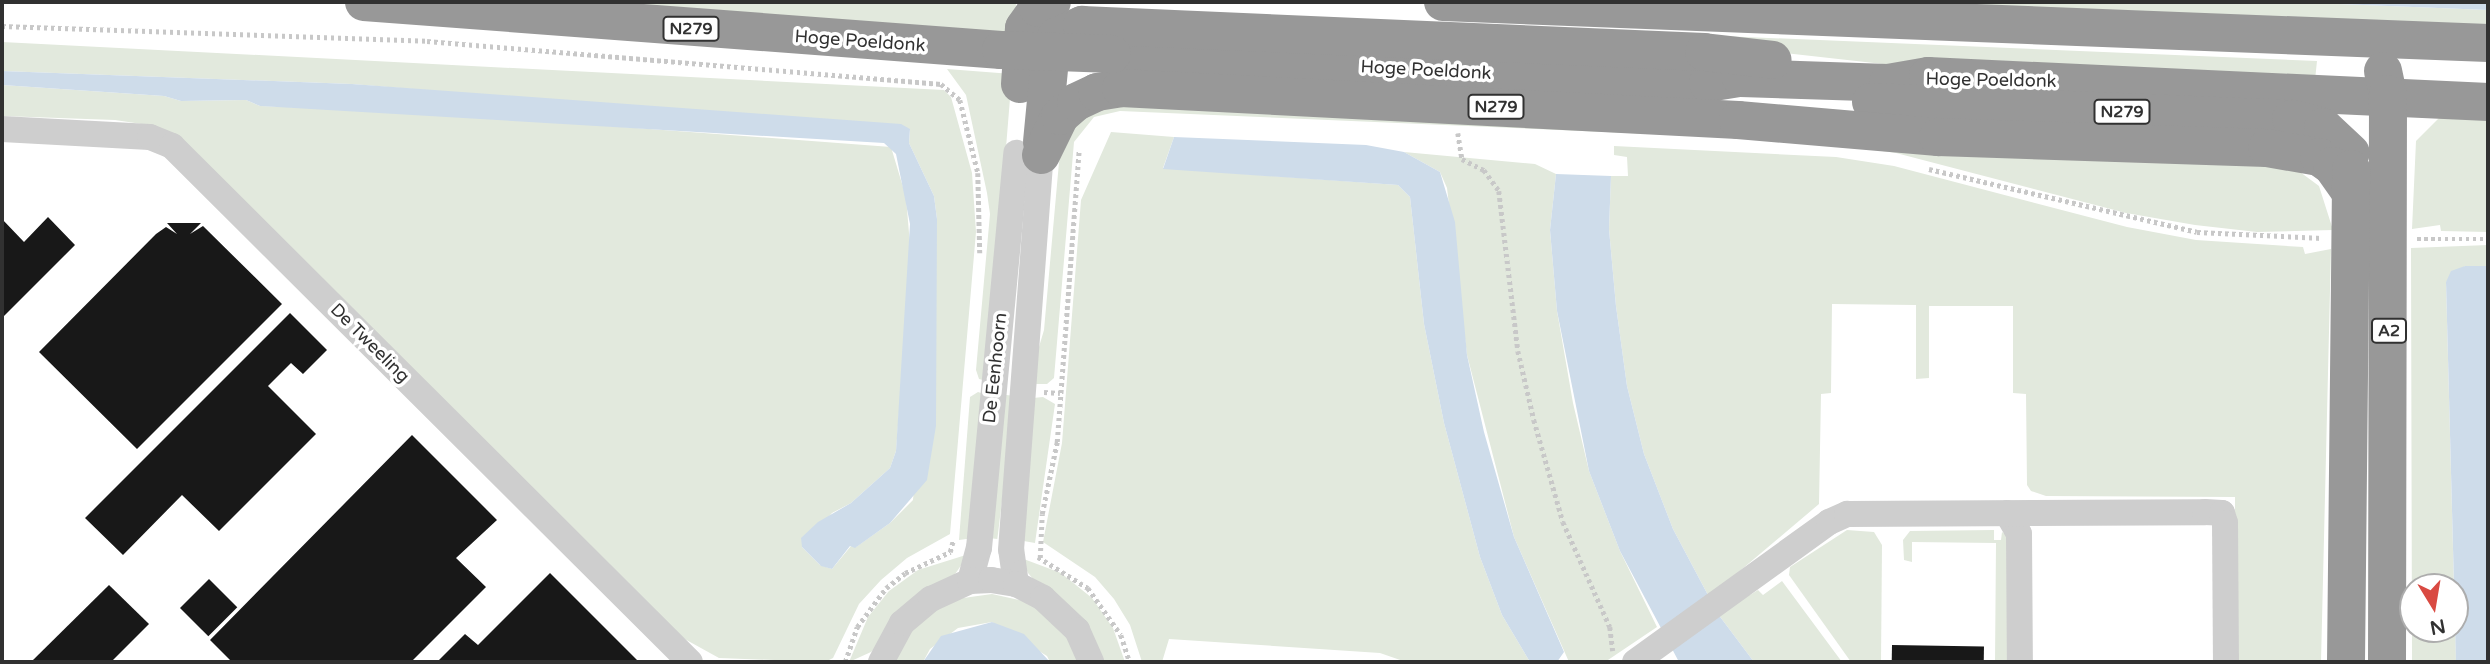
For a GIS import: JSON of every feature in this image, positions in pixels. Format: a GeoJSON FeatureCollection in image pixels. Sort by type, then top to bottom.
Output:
{"type":"FeatureCollection","features":[{"type":"Feature","properties":{"kind":"highway","name":"Hoge Poeldonk"},"geometry":{"type":"LineString","coordinates":[[363,2],[1001,50],[1707,83],[1741,78],[1888,83],[1928,76],[2370,93],[2488,102]]}},
{"type":"Feature","properties":{"kind":"highway"},"geometry":{"type":"LineString","coordinates":[[1028,154],[1024,28],[1038,8],[1052,2]]}},
{"type":"Feature","properties":{"kind":"highway"},"geometry":{"type":"LineString","coordinates":[[1443,2],[2488,43]]}},
{"type":"Feature","properties":{"kind":"highway","name":"N279"},"geometry":{"type":"LineString","coordinates":[[1028,154],[1051,48],[1056,37],[1082,24],[1704,52],[1928,76]]}},
{"type":"Feature","properties":{"kind":"highway","name":"A2"},"geometry":{"type":"LineString","coordinates":[[2375,38],[2370,93],[2387,662]]}},
{"type":"Feature","properties":{"kind":"highway","name":"N279"},"geometry":{"type":"LineString","coordinates":[[1707,83],[1882,103],[2291,119],[2323,127],[2351,153]]}},
{"type":"Feature","properties":{"kind":"highway","name":"N279"},"geometry":{"type":"LineString","coordinates":[[1028,154],[1060,116],[1076,102],[1097,92],[1121,88],[1738,120],[1938,137],[2286,150],[2319,157],[2332,166],[2350,192]]}},
{"type":"Feature","properties":{"kind":"highway","name":"A2"},"geometry":{"type":"LineString","coordinates":[[2346,662],[2351,153],[2370,93]]}},
{"type":"Feature","properties":{"kind":"street","name":"De Tweeling"},"geometry":{"type":"LineString","coordinates":[[2,129],[150,136],[172,146],[690,662]]}},
{"type":"Feature","properties":{"kind":"street","name":"De Eenhoorn"},"geometry":{"type":"LineString","coordinates":[[970,581],[979,548],[1028,154]]}},
{"type":"Feature","properties":{"kind":"street","name":"De Eenhoorn"},"geometry":{"type":"LineString","coordinates":[[1016,584],[1011,550],[1028,154]]}},
{"type":"Feature","properties":{"kind":"street"},"geometry":{"type":"LineString","coordinates":[[1625,661],[1744,586],[1829,522],[1847,514],[2013,524],[2057,513],[2222,513],[2226,662]]}},
{"type":"Feature","properties":{"kind":"street"},"geometry":{"type":"LineString","coordinates":[[2013,524],[2020,662]]}},
{"type":"Feature","properties":{"kind":"street"},"geometry":{"type":"LineString","coordinates":[[881,662],[902,623],[931,599],[970,581],[1016,584],[1043,598],[1077,629],[1091,662]]}},
{"type":"Feature","properties":{"kind":"path"},"geometry":{"type":"LineString","coordinates":[[2,26],[427,41],[940,84],[960,100],[978,173],[982,207],[979,267]]}},
{"type":"Feature","properties":{"kind":"path"},"geometry":{"type":"LineString","coordinates":[[1444,132],[1470,133]]}},
{"type":"Feature","properties":{"kind":"path"},"geometry":{"type":"LineString","coordinates":[[1458,133],[1462,159],[1484,170],[1499,191],[1518,351],[1534,420],[1563,522],[1625,661]]}},
{"type":"Feature","properties":{"kind":"path"},"geometry":{"type":"LineString","coordinates":[[1040,558],[1042,514],[1057,442],[1081,145]]}},
{"type":"Feature","properties":{"kind":"path"},"geometry":{"type":"LineString","coordinates":[[1924,167],[2196,232],[2330,239]]}},
{"type":"Feature","properties":{"kind":"path"},"geometry":{"type":"LineString","coordinates":[[2413,239],[2488,239]]}},
{"type":"Feature","properties":{"kind":"path"},"geometry":{"type":"LineString","coordinates":[[1121,635],[1130,662]]}},
{"type":"Feature","properties":{"kind":"shaded area"},"geometry":{"type":"Polygon","coordinates":[[[525,2],[1016,2],[1015,34],[525,2]]]}},
{"type":"Feature","properties":{"kind":"shaded area"},"geometry":{"type":"Polygon","coordinates":[[[1917,2],[2289,2],[2488,10],[2488,27],[1917,2]]]}},
{"type":"Feature","properties":{"kind":"shaded area"},"geometry":{"type":"Polygon","coordinates":[[[1106,10],[2317,61],[2315,80],[1883,64],[1715,45],[1106,10]]]}},
{"type":"Feature","properties":{"kind":"shaded area"},"geometry":{"type":"Polygon","coordinates":[[[2,42],[944,90],[951,97],[972,173],[976,232],[950,534],[907,558],[881,580],[859,604],[833,658],[825,662],[719,658],[681,637],[179,137],[155,126],[115,120],[2,116],[2,85],[164,96],[181,101],[246,100],[260,106],[422,112],[891,147],[906,197],[911,257],[896,451],[890,468],[851,503],[832,513],[802,547],[820,565],[832,569],[851,546],[856,547],[890,523],[913,500],[937,219],[934,196],[909,143],[910,130],[352,84],[2,71],[2,42]]]}},
{"type":"Feature","properties":{"kind":"shaded area"},"geometry":{"type":"Polygon","coordinates":[[[947,69],[1012,74],[987,381],[979,379],[976,370],[990,214],[966,95],[947,69]]]}},
{"type":"Feature","properties":{"kind":"shaded area"},"geometry":{"type":"Polygon","coordinates":[[[1129,99],[1759,126],[1992,154],[2277,166],[2296,169],[2319,186],[2333,230],[2257,232],[2195,225],[2126,213],[1896,153],[1815,141],[1120,111],[1094,117],[1074,142],[1054,378],[1047,384],[1028,384],[1044,330],[1061,140],[1084,110],[1129,99]]]}},
{"type":"Feature","properties":{"kind":"shaded area"},"geometry":{"type":"Polygon","coordinates":[[[2488,115],[2488,232],[2441,231],[2440,225],[2412,229],[2416,141],[2439,118],[2488,115]]]}},
{"type":"Feature","properties":{"kind":"shaded area"},"geometry":{"type":"Polygon","coordinates":[[[1111,132],[1174,137],[1163,168],[1398,185],[1410,197],[1424,324],[1444,423],[1480,557],[1502,615],[1530,662],[1406,662],[1380,653],[1169,639],[1162,662],[1142,662],[1130,625],[1114,599],[1095,577],[1043,542],[1062,443],[1081,200],[1111,132]]]}},
{"type":"Feature","properties":{"kind":"shaded area"},"geometry":{"type":"Polygon","coordinates":[[[1614,146],[1836,157],[1894,166],[2127,227],[2196,240],[2303,247],[2305,254],[2331,249],[2321,662],[2235,662],[2235,497],[2046,496],[2031,491],[2027,485],[2026,394],[2013,393],[2013,306],[1929,306],[1929,378],[1916,379],[1916,305],[1832,304],[1831,393],[1821,394],[1819,504],[1735,575],[1750,595],[1758,590],[1763,595],[1782,581],[1842,662],[1754,662],[1718,614],[1673,529],[1644,454],[1627,386],[1616,306],[1609,229],[1611,176],[1628,176],[1627,157],[1614,155],[1614,146]]]}},
{"type":"Feature","properties":{"kind":"shaded area"},"geometry":{"type":"Polygon","coordinates":[[[1404,152],[1535,164],[1556,174],[1550,230],[1557,311],[1573,403],[1589,471],[1620,551],[1657,627],[1605,662],[1569,662],[1514,537],[1467,355],[1447,188],[1440,172],[1404,152]]]}},
{"type":"Feature","properties":{"kind":"shaded area"},"geometry":{"type":"Polygon","coordinates":[[[2488,245],[2488,266],[2465,266],[2446,282],[2454,573],[2412,573],[2411,248],[2488,245]]]}},
{"type":"Feature","properties":{"kind":"shaded area"},"geometry":{"type":"Polygon","coordinates":[[[978,392],[984,394],[974,538],[959,540],[970,397],[978,392]]]}},
{"type":"Feature","properties":{"kind":"shaded area"},"geometry":{"type":"Polygon","coordinates":[[[998,394],[1015,396],[997,539],[980,537],[998,394]]]}},
{"type":"Feature","properties":{"kind":"shaded area"},"geometry":{"type":"Polygon","coordinates":[[[1043,397],[1055,404],[1035,543],[1018,540],[1033,398],[1043,397]]]}},
{"type":"Feature","properties":{"kind":"shaded area"},"geometry":{"type":"Polygon","coordinates":[[[1847,530],[1874,532],[1882,545],[1881,662],[1851,662],[1789,575],[1790,567],[1847,530]]]}},
{"type":"Feature","properties":{"kind":"shaded area"},"geometry":{"type":"Polygon","coordinates":[[[1994,530],[1994,540],[2001,540],[2002,532],[2009,537],[2012,662],[1995,662],[1996,543],[1912,542],[1912,562],[1904,560],[1903,540],[1910,531],[1994,530]]]}},
{"type":"Feature","properties":{"kind":"shaded area"},"geometry":{"type":"Polygon","coordinates":[[[969,554],[953,577],[871,652],[849,662],[868,617],[889,591],[918,570],[969,554]]]}},
{"type":"Feature","properties":{"kind":"shaded area"},"geometry":{"type":"Polygon","coordinates":[[[1021,558],[1061,573],[1092,598],[1113,628],[1125,662],[1103,662],[1028,573],[1021,558]]]}},
{"type":"Feature","properties":{"kind":"shaded area"},"geometry":{"type":"Polygon","coordinates":[[[992,594],[1028,602],[1059,624],[1082,662],[1050,662],[1047,656],[992,622],[958,628],[930,649],[923,662],[892,662],[900,643],[924,616],[956,599],[992,594]]]}},
{"type":"Feature","properties":{"kind":"shaded area"},"geometry":{"type":"Polygon","coordinates":[[[2412,643],[2456,643],[2456,662],[2412,662],[2412,643]]]}},
{"type":"Feature","properties":{"kind":"water"},"geometry":{"type":"Polygon","coordinates":[[[2289,2],[2488,2],[2488,10],[2289,2]]]}},
{"type":"Feature","properties":{"kind":"water"},"geometry":{"type":"Polygon","coordinates":[[[2,71],[352,84],[901,124],[910,129],[909,143],[934,196],[937,219],[936,426],[927,480],[890,523],[855,548],[850,546],[832,569],[821,566],[802,547],[801,538],[818,522],[851,503],[890,468],[896,451],[910,224],[896,154],[884,143],[260,106],[246,100],[181,101],[164,96],[2,85],[2,71]]]}},
{"type":"Feature","properties":{"kind":"water"},"geometry":{"type":"Polygon","coordinates":[[[1174,137],[1366,145],[1404,152],[1440,172],[1455,222],[1467,355],[1484,432],[1514,537],[1564,652],[1557,662],[1530,662],[1502,615],[1480,557],[1444,423],[1424,324],[1410,197],[1398,185],[1163,169],[1174,137]]]}},
{"type":"Feature","properties":{"kind":"water"},"geometry":{"type":"Polygon","coordinates":[[[1556,174],[1611,176],[1609,229],[1616,306],[1627,386],[1644,454],[1673,529],[1718,614],[1754,662],[1679,662],[1620,551],[1589,471],[1557,311],[1550,230],[1556,174]]]}},
{"type":"Feature","properties":{"kind":"water"},"geometry":{"type":"Polygon","coordinates":[[[2465,266],[2488,266],[2488,662],[2456,662],[2456,643],[2469,643],[2469,573],[2454,573],[2446,282],[2451,271],[2465,266]]]}},
{"type":"Feature","properties":{"kind":"water"},"geometry":{"type":"Polygon","coordinates":[[[992,622],[1024,634],[1050,662],[923,662],[941,636],[992,622]]]}},
{"type":"Feature","properties":{"kind":"building"},"geometry":{"type":"Polygon","coordinates":[[[48,217],[75,245],[2,318],[2,219],[24,242],[48,217]]]}},
{"type":"Feature","properties":{"kind":"building"},"geometry":{"type":"Polygon","coordinates":[[[167,223],[201,223],[190,234],[203,226],[282,304],[137,449],[39,352],[156,234],[166,227],[177,234],[167,223]]]}},
{"type":"Feature","properties":{"kind":"building"},"geometry":{"type":"Polygon","coordinates":[[[290,313],[327,350],[303,374],[291,363],[268,386],[316,434],[219,531],[182,495],[123,555],[85,518],[290,313]]]}},
{"type":"Feature","properties":{"kind":"building"},"geometry":{"type":"Polygon","coordinates":[[[412,435],[497,520],[456,558],[486,587],[411,662],[232,662],[210,640],[412,435]]]}},
{"type":"Feature","properties":{"kind":"building"},"geometry":{"type":"Polygon","coordinates":[[[550,573],[639,662],[437,662],[465,634],[478,645],[550,573]]]}},
{"type":"Feature","properties":{"kind":"building"},"geometry":{"type":"Polygon","coordinates":[[[209,579],[237,607],[208,636],[180,608],[209,579]]]}},
{"type":"Feature","properties":{"kind":"building"},"geometry":{"type":"Polygon","coordinates":[[[109,585],[149,624],[111,662],[31,662],[109,585]]]}},
{"type":"Feature","properties":{"kind":"building"},"geometry":{"type":"Polygon","coordinates":[[[1892,645],[1984,647],[1984,662],[1892,662],[1892,645]]]}}]}
